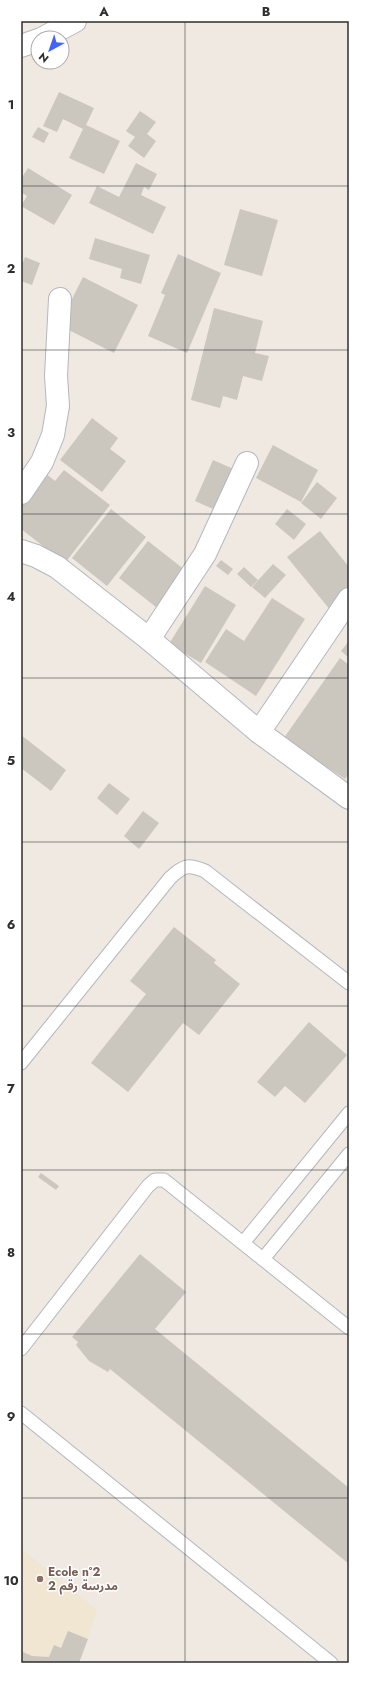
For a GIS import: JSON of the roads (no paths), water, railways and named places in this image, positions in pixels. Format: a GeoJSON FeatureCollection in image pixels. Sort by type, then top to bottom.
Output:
{"type":"FeatureCollection","features":[{"type":"Feature","properties":{"kind":"street"},"geometry":{"type":"LineString","coordinates":[[58,30],[75,21]]}},
{"type":"Feature","properties":{"kind":"street"},"geometry":{"type":"LineString","coordinates":[[21,492],[42,462],[54,435],[58,406],[56,376],[60,299]]}},
{"type":"Feature","properties":{"kind":"street"},"geometry":{"type":"LineString","coordinates":[[150,640],[205,554],[247,462]]}},
{"type":"Feature","properties":{"kind":"street"},"geometry":{"type":"LineString","coordinates":[[21,551],[36,556],[57,567],[150,640],[259,732],[349,798]]}},
{"type":"Feature","properties":{"kind":"street"},"geometry":{"type":"LineString","coordinates":[[259,732],[349,599]]}},
{"type":"Feature","properties":{"kind":"lane"},"geometry":{"type":"LineString","coordinates":[[21,1063],[170,878],[181,868],[192,866],[205,871],[349,983]]}},
{"type":"Feature","properties":{"kind":"lane"},"geometry":{"type":"LineString","coordinates":[[243,1243],[349,1113]]}},
{"type":"Feature","properties":{"kind":"lane"},"geometry":{"type":"LineString","coordinates":[[263,1259],[349,1154]]}},
{"type":"Feature","properties":{"kind":"lane"},"geometry":{"type":"LineString","coordinates":[[21,1349],[148,1186],[155,1180],[164,1180],[349,1328]]}},
{"type":"Feature","properties":{"kind":"lane"},"geometry":{"type":"LineString","coordinates":[[21,1414],[331,1663]]}},
{"type":"Feature","properties":{"kind":"place","name":"Ecole n°2 مدرسة رقم 2"},"geometry":{"type":"Point","coordinates":[40,1579]}}]}
